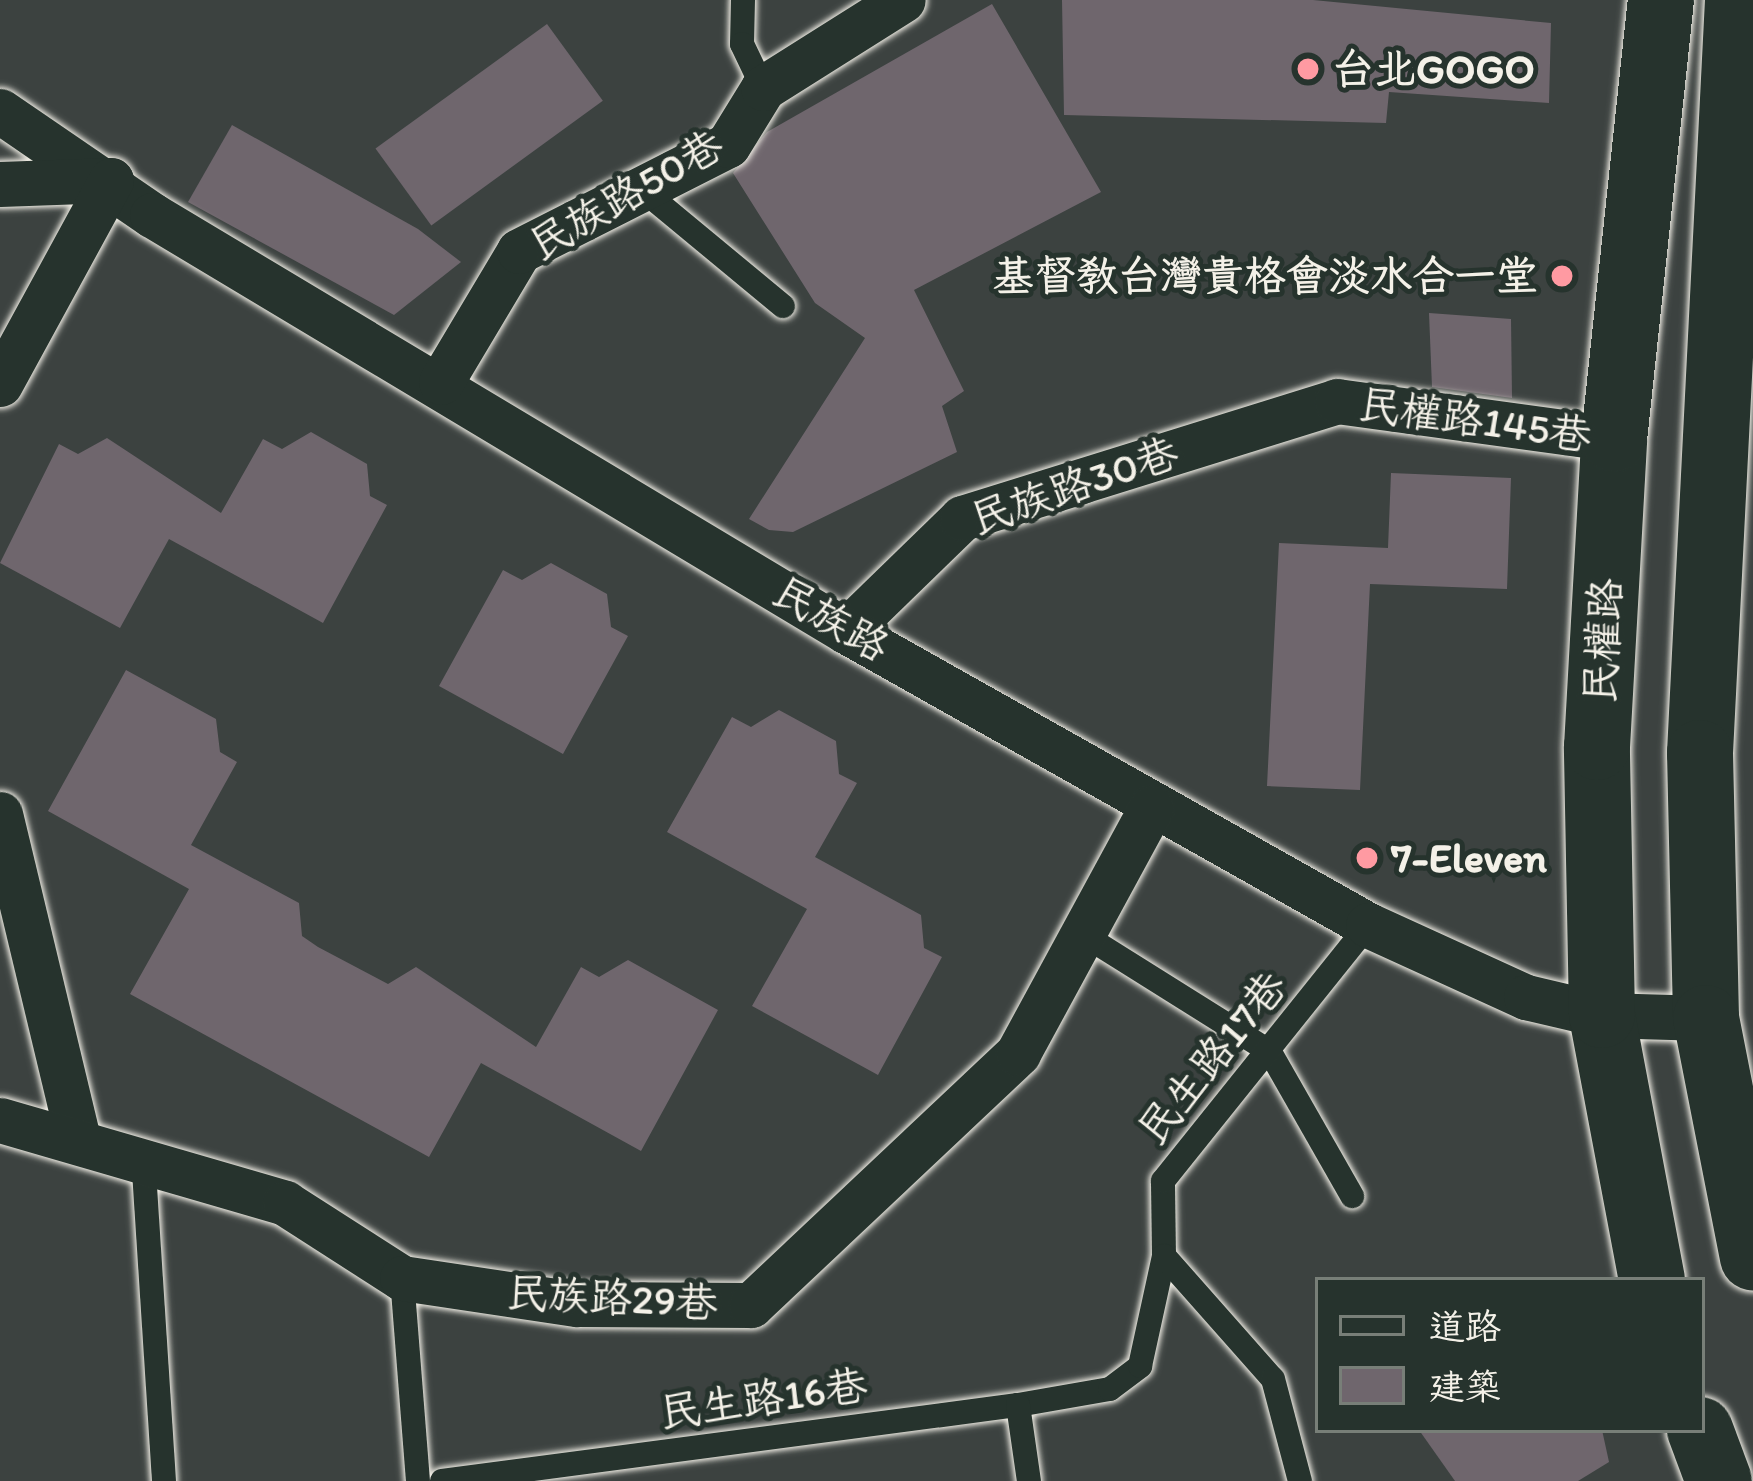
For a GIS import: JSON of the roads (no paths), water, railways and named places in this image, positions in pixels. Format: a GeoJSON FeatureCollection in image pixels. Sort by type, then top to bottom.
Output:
{"type":"FeatureCollection","features":[{"type":"Feature","properties":{"kind":"main road","name":"民權路"},"geometry":{"type":"LineString","coordinates":[[1651,1277],[1602,1015],[1597,747],[1614,439],[1661,0]]}},
{"type":"Feature","properties":{"kind":"main road"},"geometry":{"type":"LineString","coordinates":[[1738,0],[1700,754],[1706,1018],[1753,1257]]}},
{"type":"Feature","properties":{"kind":"main road"},"geometry":{"type":"LineString","coordinates":[[1701,1433],[1719,1481]]}},
{"type":"Feature","properties":{"kind":"street","name":"民族路50巷"},"geometry":{"type":"LineString","coordinates":[[442,382],[519,251],[645,192],[728,145],[764,88],[903,0]]}},
{"type":"Feature","properties":{"kind":"street","name":"民族路"},"geometry":{"type":"LineString","coordinates":[[0,111],[111,181],[152,215],[442,382],[846,631],[1029,725],[1151,808],[1368,925],[1485,984],[1602,1015],[1706,1018]]}},
{"type":"Feature","properties":{"kind":"street"},"geometry":{"type":"LineString","coordinates":[[0,184],[111,181]]}},
{"type":"Feature","properties":{"kind":"street"},"geometry":{"type":"LineString","coordinates":[[0,384],[111,181]]}},
{"type":"Feature","properties":{"kind":"street","name":"民權路145巷"},"geometry":{"type":"LineString","coordinates":[[1337,401],[1614,439]]}},
{"type":"Feature","properties":{"kind":"street","name":"民族路30巷"},"geometry":{"type":"LineString","coordinates":[[846,631],[962,518],[1337,401]]}},
{"type":"Feature","properties":{"kind":"street","name":"民族路29巷"},"geometry":{"type":"LineString","coordinates":[[0,1120],[77,1135],[285,1203],[402,1277],[577,1304],[751,1305],[1018,1053],[1087,938],[1151,808]]}},
{"type":"Feature","properties":{"kind":"street"},"geometry":{"type":"LineString","coordinates":[[0,814],[77,1135]]}},
{"type":"Feature","properties":{"kind":"lane"},"geometry":{"type":"LineString","coordinates":[[743,0],[742,44],[764,88]]}},
{"type":"Feature","properties":{"kind":"lane"},"geometry":{"type":"LineString","coordinates":[[645,192],[784,306]]}},
{"type":"Feature","properties":{"kind":"lane","name":"民生路17巷"},"geometry":{"type":"LineString","coordinates":[[1018,1405],[1110,1388],[1140,1366],[1164,1256],[1163,1181],[1368,925]]}},
{"type":"Feature","properties":{"kind":"lane"},"geometry":{"type":"LineString","coordinates":[[1087,938],[1270,1052],[1352,1196]]}},
{"type":"Feature","properties":{"kind":"lane"},"geometry":{"type":"LineString","coordinates":[[143,1156],[164,1481]]}},
{"type":"Feature","properties":{"kind":"lane"},"geometry":{"type":"LineString","coordinates":[[1164,1256],[1273,1379],[1300,1481]]}},
{"type":"Feature","properties":{"kind":"lane"},"geometry":{"type":"LineString","coordinates":[[402,1277],[418,1481]]}},
{"type":"Feature","properties":{"kind":"lane"},"geometry":{"type":"LineString","coordinates":[[1018,1405],[1029,1481]]}},
{"type":"Feature","properties":{"kind":"lane","name":"民生路16巷"},"geometry":{"type":"LineString","coordinates":[[442,1481],[1018,1405]]}},
{"type":"Feature","properties":{"kind":"place","name":"台北GOGO"},"geometry":{"type":"Point","coordinates":[1308,69]}},
{"type":"Feature","properties":{"kind":"place","name":"基督教台灣貴格會淡水合一堂"},"geometry":{"type":"Point","coordinates":[1562,276]}},
{"type":"Feature","properties":{"kind":"place","name":"7-Eleven"},"geometry":{"type":"Point","coordinates":[1367,858]}}]}
